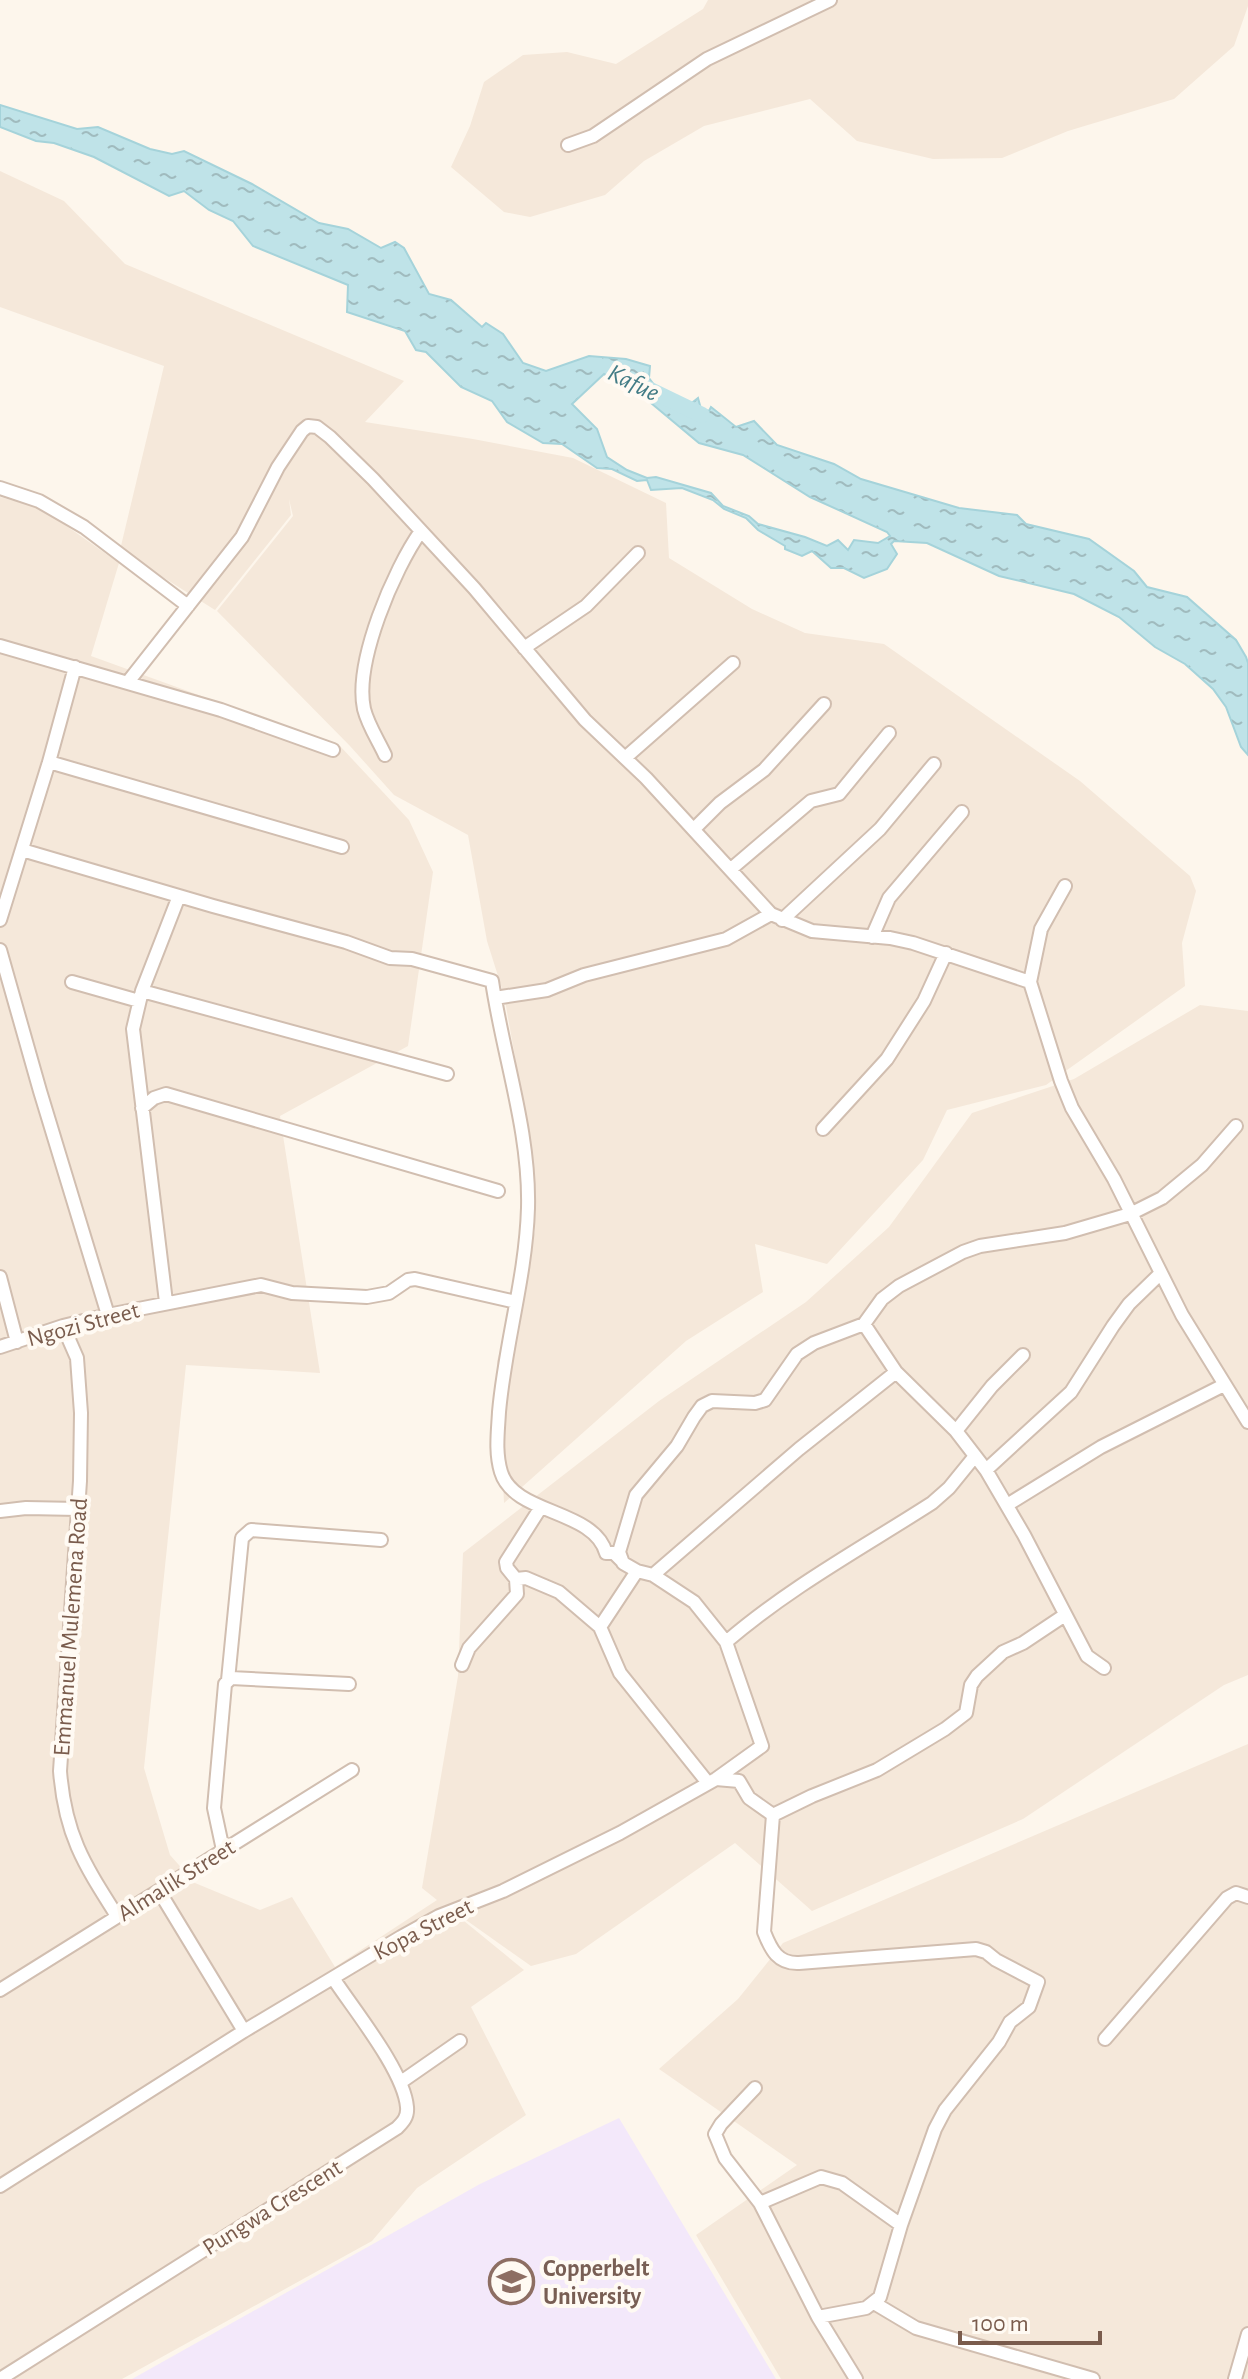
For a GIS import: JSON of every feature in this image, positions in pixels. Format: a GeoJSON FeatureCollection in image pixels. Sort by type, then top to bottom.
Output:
{"type":"FeatureCollection","features":[{"type":"Feature","properties":{"kind":"street"},"geometry":{"type":"LineString","coordinates":[[568,145],[593,136],[707,59],[830,0]]}},
{"type":"Feature","properties":{"kind":"street"},"geometry":{"type":"LineString","coordinates":[[128,682],[242,537],[278,467],[302,431],[308,426],[317,427],[344,448],[421,531],[585,720],[777,917],[812,931],[901,941],[1030,982]]}},
{"type":"Feature","properties":{"kind":"street"},"geometry":{"type":"LineString","coordinates":[[0,488],[39,501],[84,527],[188,606]]}},
{"type":"Feature","properties":{"kind":"street"},"geometry":{"type":"LineString","coordinates":[[385,755],[364,709],[368,645],[405,554],[421,531]]}},
{"type":"Feature","properties":{"kind":"street"},"geometry":{"type":"LineString","coordinates":[[524,648],[586,606],[638,553]]}},
{"type":"Feature","properties":{"kind":"street"},"geometry":{"type":"LineString","coordinates":[[0,646],[221,710],[333,750]]}},
{"type":"Feature","properties":{"kind":"street"},"geometry":{"type":"LineString","coordinates":[[625,758],[733,663]]}},
{"type":"Feature","properties":{"kind":"street"},"geometry":{"type":"LineString","coordinates":[[0,920],[75,667]]}},
{"type":"Feature","properties":{"kind":"street"},"geometry":{"type":"LineString","coordinates":[[694,829],[720,803],[764,770],[824,704]]}},
{"type":"Feature","properties":{"kind":"street"},"geometry":{"type":"LineString","coordinates":[[731,869],[811,801],[839,794],[889,733]]}},
{"type":"Feature","properties":{"kind":"street"},"geometry":{"type":"LineString","coordinates":[[49,762],[342,847]]}},
{"type":"Feature","properties":{"kind":"street"},"geometry":{"type":"LineString","coordinates":[[495,998],[547,990],[584,975],[726,939],[777,917],[880,829],[934,764]]}},
{"type":"Feature","properties":{"kind":"street"},"geometry":{"type":"LineString","coordinates":[[872,937],[889,898],[962,812]]}},
{"type":"Feature","properties":{"kind":"street"},"geometry":{"type":"LineString","coordinates":[[22,850],[346,942],[390,958],[412,959],[492,981],[508,1057],[526,1170],[528,1205],[525,1248],[501,1397],[497,1456],[506,1483],[541,1507],[594,1532],[602,1539],[606,1553],[614,1553],[623,1563],[653,1575],[694,1602],[726,1642],[791,1590],[932,1503],[949,1488],[975,1456]]}},
{"type":"Feature","properties":{"kind":"street"},"geometry":{"type":"LineString","coordinates":[[1065,886],[1041,929],[1030,982],[1061,1081],[1072,1108],[1114,1179],[1182,1315],[1248,1422]]}},
{"type":"Feature","properties":{"kind":"street"},"geometry":{"type":"LineString","coordinates":[[166,1302],[133,1029],[141,996],[179,896]]}},
{"type":"Feature","properties":{"kind":"street"},"geometry":{"type":"LineString","coordinates":[[0,950],[108,1315]]}},
{"type":"Feature","properties":{"kind":"street"},"geometry":{"type":"LineString","coordinates":[[823,1129],[887,1059],[924,1001],[946,953]]}},
{"type":"Feature","properties":{"kind":"street"},"geometry":{"type":"LineString","coordinates":[[72,982],[141,996],[447,1074]]}},
{"type":"Feature","properties":{"kind":"street"},"geometry":{"type":"LineString","coordinates":[[142,1108],[154,1098],[166,1094],[498,1191]]}},
{"type":"Feature","properties":{"kind":"street"},"geometry":{"type":"LineString","coordinates":[[623,1563],[620,1543],[636,1495],[677,1446],[702,1406],[712,1401],[755,1403],[765,1400],[797,1354],[814,1343],[864,1324],[882,1299],[899,1286],[963,1252],[980,1246],[1065,1233],[1130,1214],[1162,1198],[1182,1183],[1236,1126]]}},
{"type":"Feature","properties":{"kind":"street"},"geometry":{"type":"LineString","coordinates":[[986,1470],[1071,1392],[1129,1304],[1161,1273]]}},
{"type":"Feature","properties":{"kind":"street"},"geometry":{"type":"LineString","coordinates":[[0,1277],[17,1342]]}},
{"type":"Feature","properties":{"kind":"street","name":"Ngozi Street"},"geometry":{"type":"LineString","coordinates":[[0,1347],[108,1315],[261,1285],[292,1293],[367,1297],[389,1293],[408,1280],[415,1279],[516,1302]]}},
{"type":"Feature","properties":{"kind":"street"},"geometry":{"type":"LineString","coordinates":[[864,1324],[896,1372],[956,1431],[986,1470],[1087,1656],[1104,1668]]}},
{"type":"Feature","properties":{"kind":"street","name":"Emmanuel Mulemena Road"},"geometry":{"type":"LineString","coordinates":[[63,1326],[77,1358],[80,1388],[78,1509],[60,1771],[63,1803],[81,1859],[117,1916]]}},
{"type":"Feature","properties":{"kind":"street"},"geometry":{"type":"LineString","coordinates":[[956,1431],[992,1386],[1023,1355]]}},
{"type":"Feature","properties":{"kind":"street"},"geometry":{"type":"LineString","coordinates":[[653,1575],[799,1449],[896,1372]]}},
{"type":"Feature","properties":{"kind":"street"},"geometry":{"type":"LineString","coordinates":[[1007,1505],[1101,1447],[1224,1385]]}},
{"type":"Feature","properties":{"kind":"street"},"geometry":{"type":"LineString","coordinates":[[462,1665],[469,1648],[517,1594],[516,1579],[506,1562],[541,1507]]}},
{"type":"Feature","properties":{"kind":"street"},"geometry":{"type":"LineString","coordinates":[[0,1511],[78,1509]]}},
{"type":"Feature","properties":{"kind":"street"},"geometry":{"type":"LineString","coordinates":[[223,1850],[214,1808],[224,1687],[228,1680],[242,1538],[251,1530],[381,1540]]}},
{"type":"Feature","properties":{"kind":"street"},"geometry":{"type":"LineString","coordinates":[[600,1627],[637,1571]]}},
{"type":"Feature","properties":{"kind":"street"},"geometry":{"type":"LineString","coordinates":[[516,1579],[526,1578],[559,1592],[600,1627],[620,1673],[712,1781],[739,1781],[749,1798],[773,1815]]}},
{"type":"Feature","properties":{"kind":"street"},"geometry":{"type":"LineString","coordinates":[[773,1815],[877,1770],[945,1729],[966,1713],[971,1685],[977,1676],[1003,1652],[1023,1643],[1065,1615]]}},
{"type":"Feature","properties":{"kind":"street","name":"Kopa Street"},"geometry":{"type":"LineString","coordinates":[[0,2186],[244,2031],[439,1916],[503,1891],[572,1857],[712,1781],[762,1746],[726,1642]]}},
{"type":"Feature","properties":{"kind":"street"},"geometry":{"type":"LineString","coordinates":[[228,1680],[349,1684]]}},
{"type":"Feature","properties":{"kind":"street","name":"Almalik Street"},"geometry":{"type":"LineString","coordinates":[[0,1990],[352,1770]]}},
{"type":"Feature","properties":{"kind":"street"},"geometry":{"type":"LineString","coordinates":[[773,1815],[764,1932],[778,1958],[788,1964],[976,1949],[1038,1982],[1029,2007],[1010,2022],[999,2042],[945,2110],[935,2129],[901,2225],[883,2289],[874,2303],[866,2308],[818,2317]]}},
{"type":"Feature","properties":{"kind":"street"},"geometry":{"type":"LineString","coordinates":[[159,1891],[244,2031]]}},
{"type":"Feature","properties":{"kind":"street"},"geometry":{"type":"LineString","coordinates":[[1105,2039],[1227,1898],[1236,1893],[1248,1897]]}},
{"type":"Feature","properties":{"kind":"street","name":"Pungwa Crescent"},"geometry":{"type":"LineString","coordinates":[[0,2379],[397,2128],[405,2120],[407,2109],[401,2082],[333,1978]]}},
{"type":"Feature","properties":{"kind":"street"},"geometry":{"type":"LineString","coordinates":[[401,2082],[460,2041]]}},
{"type":"Feature","properties":{"kind":"street"},"geometry":{"type":"LineString","coordinates":[[755,2088],[715,2134],[725,2158],[760,2203],[818,2317],[856,2379]]}},
{"type":"Feature","properties":{"kind":"street"},"geometry":{"type":"LineString","coordinates":[[760,2203],[821,2177],[842,2183],[901,2225]]}},
{"type":"Feature","properties":{"kind":"street"},"geometry":{"type":"LineString","coordinates":[[874,2303],[916,2328],[1093,2379]]}},
{"type":"Feature","properties":{"kind":"street"},"geometry":{"type":"LineString","coordinates":[[1235,2379],[1248,2334]]}},
{"type":"Feature","properties":{"kind":"shaded area"},"geometry":{"type":"Polygon","coordinates":[[[708,0],[1248,0],[1248,6],[1234,46],[1174,99],[1068,131],[1002,158],[933,159],[857,141],[810,99],[704,126],[644,161],[605,195],[530,217],[504,212],[451,167],[470,126],[484,82],[523,55],[567,52],[616,64],[703,9],[708,0]]]}},
{"type":"Feature","properties":{"kind":"shaded area"},"geometry":{"type":"Polygon","coordinates":[[[0,171],[64,201],[125,264],[404,381],[365,422],[573,458],[666,503],[669,558],[752,609],[805,633],[884,644],[1080,781],[1190,876],[1196,891],[1182,943],[1185,986],[1046,1085],[947,1110],[923,1160],[827,1264],[755,1244],[763,1292],[686,1341],[504,1503],[497,1361],[535,1231],[515,1057],[504,995],[487,941],[468,835],[394,795],[217,611],[293,516],[289,499],[291,515],[215,610],[120,550],[164,366],[0,307],[0,171]]]}},
{"type":"Feature","properties":{"kind":"shaded area"},"geometry":{"type":"Polygon","coordinates":[[[0,497],[41,508],[119,563],[91,656],[340,746],[409,820],[433,872],[408,1046],[280,1116],[320,1373],[186,1365],[144,1768],[170,1855],[195,1883],[260,1910],[292,1897],[335,1967],[437,1900],[422,1888],[458,1676],[463,1553],[659,1401],[806,1302],[889,1227],[972,1113],[1074,1079],[1200,1005],[1248,1011],[1248,1675],[1224,1685],[1023,1819],[812,1911],[735,1843],[576,1954],[531,1966],[442,1903],[524,1970],[471,2007],[526,2115],[417,2188],[372,2241],[122,2379],[0,2379],[0,497]]]}},
{"type":"Feature","properties":{"kind":"shaded area"},"geometry":{"type":"Polygon","coordinates":[[[1248,1744],[1248,2379],[781,2379],[696,2235],[797,2165],[659,2069],[738,1999],[783,1943],[1248,1744]]]}},
{"type":"Feature","properties":{"kind":"shaded area","name":"Copperbelt University"},"geometry":{"type":"Polygon","coordinates":[[[619,2118],[776,2379],[132,2379],[480,2184],[619,2118]]]}},
{"type":"Feature","properties":{"kind":"water"},"geometry":{"type":"Polygon","coordinates":[[[0,105],[77,129],[98,127],[150,149],[172,154],[184,151],[252,184],[319,223],[348,229],[381,248],[395,242],[404,248],[429,294],[451,300],[482,327],[486,323],[503,334],[523,363],[546,371],[589,356],[626,359],[650,366],[649,378],[666,401],[688,406],[698,398],[701,409],[709,411],[711,407],[736,427],[754,421],[777,445],[834,464],[861,479],[959,508],[1017,515],[1026,524],[1089,539],[1134,571],[1147,587],[1187,597],[1236,640],[1248,663],[1248,755],[1241,747],[1226,707],[1213,689],[1185,664],[1155,647],[1119,617],[1074,594],[999,576],[927,543],[894,541],[891,544],[897,554],[887,569],[864,578],[844,568],[831,568],[812,551],[802,556],[785,549],[746,518],[724,509],[713,500],[682,488],[651,490],[647,480],[637,481],[612,469],[597,468],[562,444],[543,443],[507,422],[492,401],[461,387],[426,352],[416,350],[405,331],[347,312],[348,285],[253,246],[233,221],[209,210],[184,191],[169,196],[94,157],[0,127],[0,105]],[[604,374],[572,404],[597,429],[607,457],[627,470],[647,478],[656,477],[711,493],[723,506],[749,516],[758,524],[827,546],[838,540],[848,550],[854,540],[878,543],[890,536],[810,497],[743,455],[699,443],[639,393],[604,374]]]}},
{"type":"Feature","properties":{"kind":"waterway","name":"Kafue"},"geometry":{"type":"LineString","coordinates":[[644,387],[702,415]]}},
{"type":"Feature","properties":{"kind":"place","name":"Copperbelt University"},"geometry":{"type":"Point","coordinates":[512,2282]}}]}
